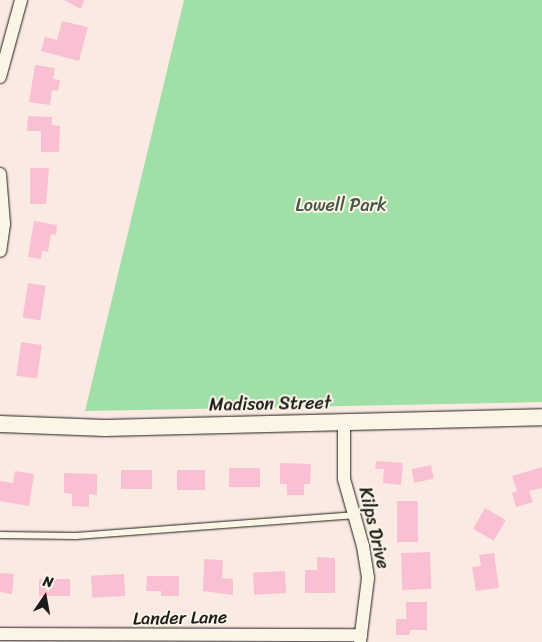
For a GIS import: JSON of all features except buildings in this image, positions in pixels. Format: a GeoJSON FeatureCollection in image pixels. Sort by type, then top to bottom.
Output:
{"type":"FeatureCollection","features":[{"type":"Feature","properties":{"kind":"street"},"geometry":{"type":"LineString","coordinates":[[0,77],[21,0]]}},
{"type":"Feature","properties":{"kind":"street"},"geometry":{"type":"LineString","coordinates":[[0,174],[4,224],[0,251]]}},
{"type":"Feature","properties":{"kind":"street","name":"Madison Street"},"geometry":{"type":"LineString","coordinates":[[0,424],[106,428],[542,417]]}},
{"type":"Feature","properties":{"kind":"street","name":"Kilps Drive"},"geometry":{"type":"LineString","coordinates":[[344,422],[344,479],[353,515],[364,546],[368,578],[361,639]]}},
{"type":"Feature","properties":{"kind":"street","name":"Lander Lane"},"geometry":{"type":"LineString","coordinates":[[0,634],[130,639],[361,639]]}},
{"type":"Feature","properties":{"kind":"lane"},"geometry":{"type":"LineString","coordinates":[[0,535],[76,536],[353,515]]}},
{"type":"Feature","properties":{"kind":"green space","name":"Lowell Park"},"geometry":{"type":"Polygon","coordinates":[[[184,0],[542,0],[542,402],[85,411],[184,0]]]}}]}
